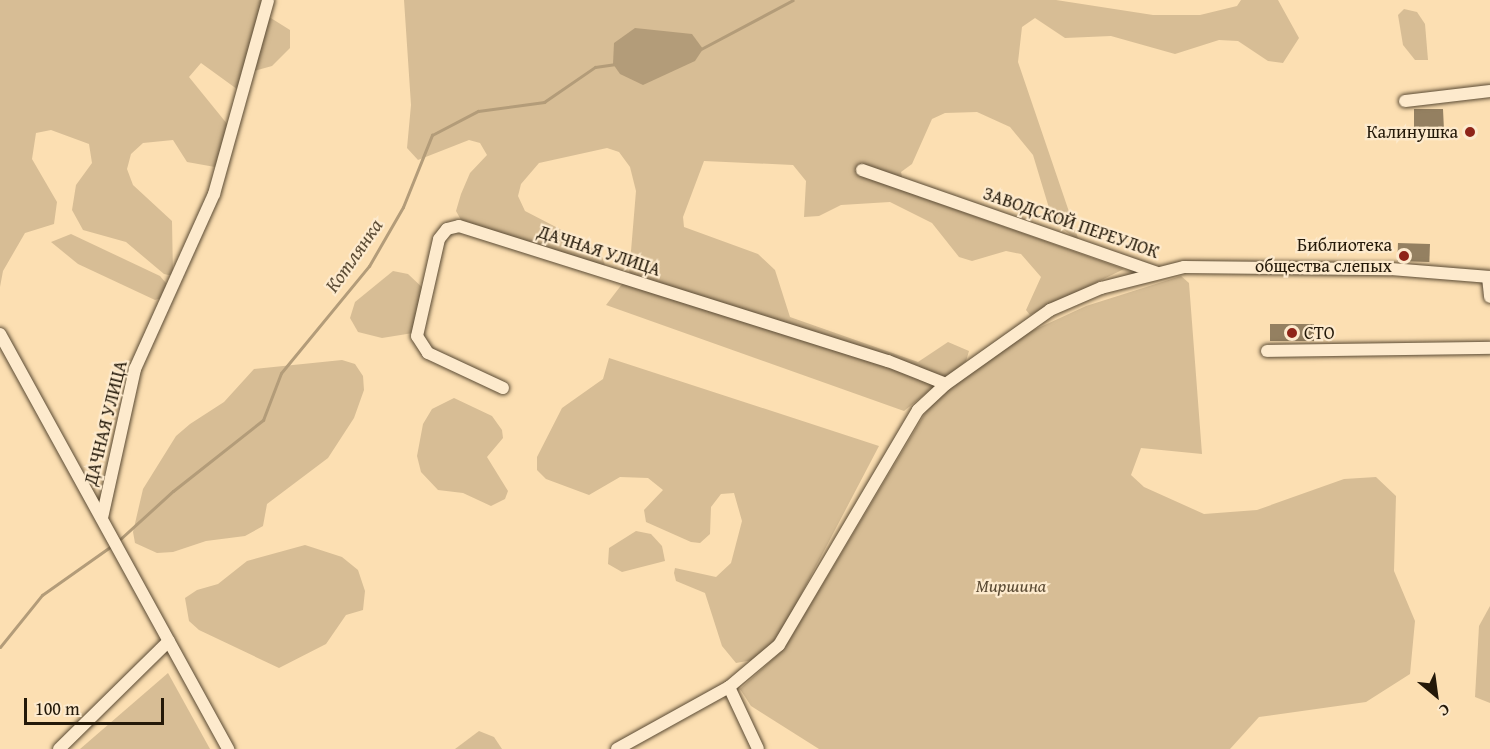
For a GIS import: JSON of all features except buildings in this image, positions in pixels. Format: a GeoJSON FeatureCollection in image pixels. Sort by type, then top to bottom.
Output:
{"type":"FeatureCollection","features":[{"type":"Feature","properties":{"kind":"street","name":"ДАЧНАЯ УЛИЦА"},"geometry":{"type":"LineString","coordinates":[[102,518],[135,369],[214,194],[268,0]]}},
{"type":"Feature","properties":{"kind":"street"},"geometry":{"type":"LineString","coordinates":[[1405,101],[1490,91]]}},
{"type":"Feature","properties":{"kind":"street","name":"ЗАВОДСКОЙ ПЕРЕУЛОК"},"geometry":{"type":"LineString","coordinates":[[862,170],[1156,273],[1216,267],[1391,269],[1489,277]]}},
{"type":"Feature","properties":{"kind":"street","name":"ДАЧНАЯ УЛИЦА"},"geometry":{"type":"LineString","coordinates":[[503,388],[428,353],[417,336],[439,239],[447,229],[470,229],[888,361],[946,384]]}},
{"type":"Feature","properties":{"kind":"street"},"geometry":{"type":"LineString","coordinates":[[617,749],[729,687],[779,645],[902,433],[946,384],[1050,310],[1101,288],[1156,273]]}},
{"type":"Feature","properties":{"kind":"street"},"geometry":{"type":"LineString","coordinates":[[1489,277],[1490,297]]}},
{"type":"Feature","properties":{"kind":"street"},"geometry":{"type":"LineString","coordinates":[[0,334],[228,749]]}},
{"type":"Feature","properties":{"kind":"street"},"geometry":{"type":"LineString","coordinates":[[1267,351],[1490,348]]}},
{"type":"Feature","properties":{"kind":"street"},"geometry":{"type":"LineString","coordinates":[[59,749],[169,640]]}},
{"type":"Feature","properties":{"kind":"street"},"geometry":{"type":"LineString","coordinates":[[729,687],[758,749]]}},
{"type":"Feature","properties":{"kind":"green space"},"geometry":{"type":"Polygon","coordinates":[[[0,0],[265,0],[266,15],[290,30],[290,48],[272,66],[250,72],[241,92],[201,63],[189,77],[228,125],[215,167],[187,162],[173,140],[143,143],[131,154],[127,169],[133,185],[172,221],[173,276],[164,274],[126,242],[83,230],[72,210],[76,185],[92,163],[89,144],[51,130],[36,133],[32,159],[57,202],[54,224],[25,233],[3,271],[0,287],[0,0]]]}},
{"type":"Feature","properties":{"kind":"green space"},"geometry":{"type":"Polygon","coordinates":[[[404,0],[1056,0],[1153,15],[1200,15],[1237,6],[1241,0],[1278,0],[1299,38],[1283,63],[1268,61],[1238,41],[1219,40],[1175,54],[1111,36],[1065,38],[1035,18],[1022,27],[1018,62],[1079,241],[1060,227],[1049,208],[1033,155],[1010,127],[977,112],[945,113],[932,119],[912,164],[901,172],[904,186],[915,195],[1124,269],[1030,315],[1026,310],[1041,277],[1021,254],[1006,251],[972,261],[959,257],[932,223],[890,202],[841,205],[819,216],[804,217],[806,181],[793,165],[704,161],[683,217],[684,227],[758,254],[775,270],[790,317],[918,362],[948,342],[969,351],[966,361],[904,411],[606,305],[629,275],[636,191],[630,167],[619,152],[607,148],[539,163],[521,184],[518,196],[525,211],[581,240],[601,254],[606,268],[461,220],[456,211],[461,194],[470,173],[487,155],[480,143],[469,140],[418,160],[407,148],[411,105],[404,0]]]}},
{"type":"Feature","properties":{"kind":"green space"},"geometry":{"type":"Polygon","coordinates":[[[1404,9],[1417,12],[1425,24],[1428,60],[1415,60],[1403,45],[1398,15],[1404,9]]]}},
{"type":"Feature","properties":{"kind":"green space"},"geometry":{"type":"Polygon","coordinates":[[[71,234],[160,276],[171,289],[169,296],[155,300],[78,264],[51,242],[71,234]]]}},
{"type":"Feature","properties":{"kind":"green space"},"geometry":{"type":"Polygon","coordinates":[[[393,271],[408,274],[426,291],[413,333],[382,338],[358,332],[350,318],[355,302],[393,271]]]}},
{"type":"Feature","properties":{"kind":"green space","name":"Миршина"},"geometry":{"type":"Polygon","coordinates":[[[1181,276],[1189,283],[1202,454],[1141,448],[1131,475],[1144,487],[1204,514],[1257,510],[1344,479],[1376,477],[1396,496],[1394,571],[1415,621],[1410,674],[1366,702],[1259,717],[1230,749],[819,749],[751,706],[740,689],[784,649],[930,405],[1012,340],[1086,306],[1181,276]]]}},
{"type":"Feature","properties":{"kind":"green space"},"geometry":{"type":"Polygon","coordinates":[[[609,358],[879,446],[782,631],[759,659],[736,663],[722,646],[705,593],[676,581],[674,573],[675,568],[716,577],[731,563],[742,521],[734,493],[721,494],[711,507],[710,534],[700,543],[691,542],[646,522],[644,510],[663,490],[648,478],[620,477],[589,495],[546,479],[537,470],[537,457],[562,408],[603,379],[609,358]]]}},
{"type":"Feature","properties":{"kind":"green space"},"geometry":{"type":"Polygon","coordinates":[[[342,360],[355,364],[363,376],[364,390],[354,418],[328,458],[267,504],[263,526],[245,536],[206,541],[173,552],[157,553],[135,543],[133,532],[143,489],[176,436],[224,402],[254,369],[342,360]]]}},
{"type":"Feature","properties":{"kind":"green space"},"geometry":{"type":"Polygon","coordinates":[[[454,398],[492,416],[502,430],[503,438],[487,457],[508,491],[505,499],[491,506],[463,493],[438,490],[421,472],[417,456],[423,424],[432,409],[454,398]]]}},
{"type":"Feature","properties":{"kind":"green space"},"geometry":{"type":"Polygon","coordinates":[[[636,531],[651,534],[662,546],[665,561],[622,572],[608,564],[609,548],[636,531]]]}},
{"type":"Feature","properties":{"kind":"green space"},"geometry":{"type":"Polygon","coordinates":[[[305,545],[342,557],[358,570],[365,591],[363,610],[346,615],[326,644],[279,668],[199,630],[189,621],[185,598],[197,590],[218,584],[247,561],[305,545]]]}},
{"type":"Feature","properties":{"kind":"green space"},"geometry":{"type":"Polygon","coordinates":[[[1490,606],[1490,703],[1475,697],[1479,626],[1490,606]]]}},
{"type":"Feature","properties":{"kind":"green space"},"geometry":{"type":"Polygon","coordinates":[[[168,673],[210,749],[80,749],[168,673]]]}},
{"type":"Feature","properties":{"kind":"green space"},"geometry":{"type":"Polygon","coordinates":[[[479,731],[494,737],[502,749],[455,749],[479,731]]]}},
{"type":"Feature","properties":{"kind":"shaded area"},"geometry":{"type":"Polygon","coordinates":[[[635,28],[692,34],[703,49],[695,61],[643,85],[620,74],[613,64],[614,43],[635,28]]]}},
{"type":"Feature","properties":{"kind":"waterway","name":"Котлянка"},"geometry":{"type":"LineString","coordinates":[[699,50],[793,0]]}},
{"type":"Feature","properties":{"kind":"waterway","name":"Котлянка"},"geometry":{"type":"LineString","coordinates":[[118,541],[173,491],[263,420],[281,373],[369,266],[403,207],[432,135],[478,111],[544,102],[595,67],[616,64]]}},
{"type":"Feature","properties":{"kind":"waterway","name":"Котлянка"},"geometry":{"type":"LineString","coordinates":[[0,647],[42,595],[113,545]]}},
{"type":"Feature","properties":{"kind":"place","name":"Калинушка"},"geometry":{"type":"Point","coordinates":[1470,132]}},
{"type":"Feature","properties":{"kind":"place","name":"Библиотека общества слепых"},"geometry":{"type":"Point","coordinates":[1404,256]}},
{"type":"Feature","properties":{"kind":"place","name":"СТО"},"geometry":{"type":"Point","coordinates":[1292,333]}}]}
